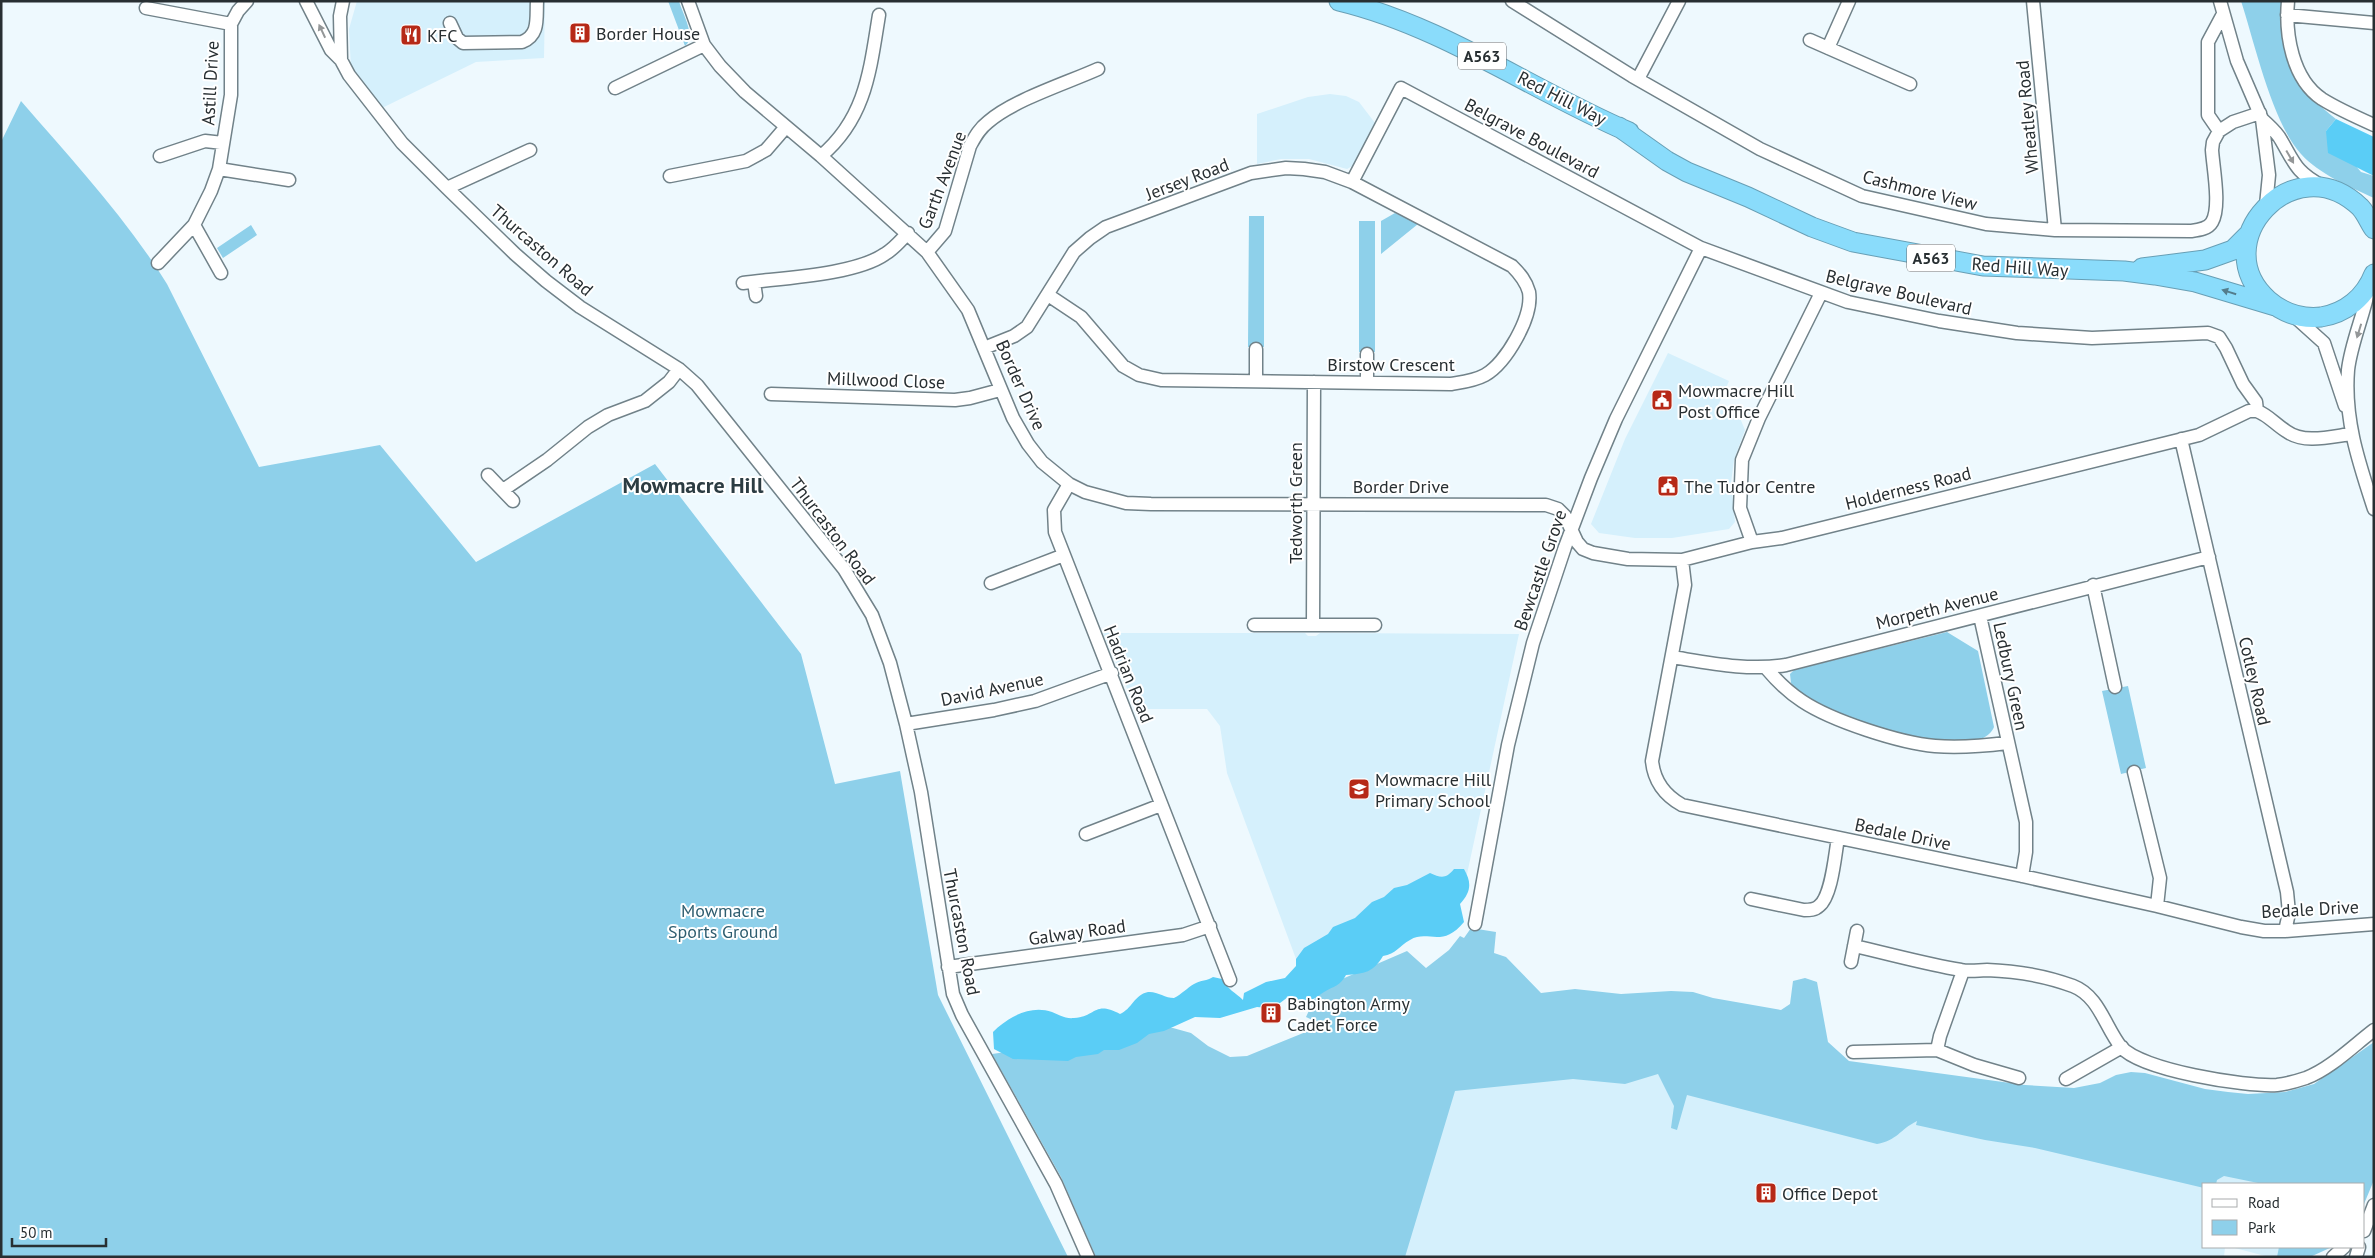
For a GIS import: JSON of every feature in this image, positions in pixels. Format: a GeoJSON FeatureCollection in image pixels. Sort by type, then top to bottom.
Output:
{"type":"FeatureCollection","features":[{"type":"Feature","properties":{"kind":"highway","name":"Red Hill Way"},"geometry":{"type":"LineString","coordinates":[[1339,1],[1405,23],[1481,56],[1618,127],[1667,161],[1812,227],[1853,242],[1909,254],[1983,266],[2124,271],[2195,282],[2275,306]]}},
{"type":"Feature","properties":{"kind":"highway"},"geometry":{"type":"LineString","coordinates":[[2372,278],[2358,300],[2344,310],[2331,315],[2311,318],[2292,315],[2275,306],[2262,294],[2252,278],[2247,258],[2249,234],[2260,213],[2277,196],[2299,188],[2325,188],[2345,195],[2367,210],[2374,229]]}},
{"type":"Feature","properties":{"kind":"highway","name":"Red Hill Way"},"geometry":{"type":"LineString","coordinates":[[2124,271],[2170,263],[2205,260],[2233,250],[2249,234]]}},
{"type":"Feature","properties":{"kind":"street","name":"Astill Drive"},"geometry":{"type":"LineString","coordinates":[[158,263],[194,225],[211,191],[219,169],[231,95],[231,24],[238,11],[247,1]]}},
{"type":"Feature","properties":{"kind":"street"},"geometry":{"type":"LineString","coordinates":[[306,1],[331,50],[340,60]]}},
{"type":"Feature","properties":{"kind":"street"},"geometry":{"type":"LineString","coordinates":[[340,60],[340,16],[343,1]]}},
{"type":"Feature","properties":{"kind":"street"},"geometry":{"type":"LineString","coordinates":[[450,23],[457,38],[464,43],[522,42],[528,40],[536,30],[537,1]]}},
{"type":"Feature","properties":{"kind":"street","name":"Border Drive"},"geometry":{"type":"LineString","coordinates":[[688,1],[704,45],[720,66],[785,128],[821,156],[927,252],[968,310],[1000,390],[1028,444],[1042,462],[1068,484],[1085,492],[1126,502],[1546,505],[1558,509],[1565,516],[1572,530]]}},
{"type":"Feature","properties":{"kind":"street","name":"Cashmore View"},"geometry":{"type":"LineString","coordinates":[[1512,1],[1638,79],[1760,149],[1862,196],[1986,224],[2054,230],[2203,230],[2212,223],[2216,212],[2212,142],[2219,131]]}},
{"type":"Feature","properties":{"kind":"street"},"geometry":{"type":"LineString","coordinates":[[1638,79],[1679,1]]}},
{"type":"Feature","properties":{"kind":"street"},"geometry":{"type":"LineString","coordinates":[[1828,48],[1849,1]]}},
{"type":"Feature","properties":{"kind":"street","name":"Wheatley Road"},"geometry":{"type":"LineString","coordinates":[[2034,1],[2054,230]]}},
{"type":"Feature","properties":{"kind":"street"},"geometry":{"type":"LineString","coordinates":[[2220,1],[2237,61],[2261,116],[2269,174],[2266,205]]}},
{"type":"Feature","properties":{"kind":"street"},"geometry":{"type":"LineString","coordinates":[[2288,1],[2287,15],[2291,52],[2297,67],[2308,83],[2320,98],[2374,125]]}},
{"type":"Feature","properties":{"kind":"street","name":"Astill Drive"},"geometry":{"type":"LineString","coordinates":[[146,8],[231,24]]}},
{"type":"Feature","properties":{"kind":"street"},"geometry":{"type":"LineString","coordinates":[[2223,14],[2208,42],[2208,115],[2219,131],[2233,122],[2261,116]]}},
{"type":"Feature","properties":{"kind":"street"},"geometry":{"type":"LineString","coordinates":[[821,156],[835,144],[851,123],[862,99],[871,65],[879,15]]}},
{"type":"Feature","properties":{"kind":"street"},"geometry":{"type":"LineString","coordinates":[[2287,15],[2374,23]]}},
{"type":"Feature","properties":{"kind":"street"},"geometry":{"type":"LineString","coordinates":[[1810,40],[1910,84]]}},
{"type":"Feature","properties":{"kind":"street"},"geometry":{"type":"LineString","coordinates":[[615,88],[704,45]]}},
{"type":"Feature","properties":{"kind":"street","name":"Thurcaston Road"},"geometry":{"type":"LineString","coordinates":[[340,60],[349,75],[402,143],[515,254],[580,307],[679,370],[697,385],[844,569],[872,614],[890,664],[906,724],[920,792],[954,994],[962,1015],[1056,1184],[1088,1257]]}},
{"type":"Feature","properties":{"kind":"street","name":"Garth Avenue"},"geometry":{"type":"LineString","coordinates":[[927,252],[945,231],[970,146],[976,134],[986,123],[1001,111],[1098,69]]}},
{"type":"Feature","properties":{"kind":"street","name":"Belgrave Boulevard"},"geometry":{"type":"LineString","coordinates":[[1352,182],[1401,88],[1701,248],[1821,294],[1848,302],[1939,321],[2016,333],[2092,338],[2208,333],[2219,336],[2243,384],[2256,402],[2257,411]]}},
{"type":"Feature","properties":{"kind":"street"},"geometry":{"type":"LineString","coordinates":[[2261,116],[2280,138],[2295,166],[2309,179],[2325,188]]}},
{"type":"Feature","properties":{"kind":"street"},"geometry":{"type":"LineString","coordinates":[[670,176],[746,160],[766,150],[785,128]]}},
{"type":"Feature","properties":{"kind":"street","name":"Astill Drive"},"geometry":{"type":"LineString","coordinates":[[160,156],[205,141],[223,143]]}},
{"type":"Feature","properties":{"kind":"street"},"geometry":{"type":"LineString","coordinates":[[446,188],[530,150]]}},
{"type":"Feature","properties":{"kind":"street","name":"Jersey Road"},"geometry":{"type":"LineString","coordinates":[[984,348],[1014,336],[1027,327],[1074,252],[1090,238],[1106,228],[1251,173],[1286,168],[1325,172],[1352,182]]}},
{"type":"Feature","properties":{"kind":"street"},"geometry":{"type":"LineString","coordinates":[[219,169],[289,180]]}},
{"type":"Feature","properties":{"kind":"street","name":"Birstow Crescent"},"geometry":{"type":"LineString","coordinates":[[1048,296],[1081,317],[1123,366],[1140,375],[1161,380],[1451,384],[1472,380],[1486,374],[1509,351],[1526,317],[1528,292],[1523,278],[1512,266],[1352,182]]}},
{"type":"Feature","properties":{"kind":"street"},"geometry":{"type":"LineString","coordinates":[[194,225],[221,273]]}},
{"type":"Feature","properties":{"kind":"street"},"geometry":{"type":"LineString","coordinates":[[756,296],[748,283],[851,269],[869,263],[886,254],[908,233]]}},
{"type":"Feature","properties":{"kind":"street","name":"Bewcastle Grove"},"geometry":{"type":"LineString","coordinates":[[1475,924],[1508,745],[1533,643],[1591,478],[1616,420],[1701,248]]}},
{"type":"Feature","properties":{"kind":"street"},"geometry":{"type":"LineString","coordinates":[[2372,278],[2348,370],[2348,413],[2351,434],[2374,509]]}},
{"type":"Feature","properties":{"kind":"street"},"geometry":{"type":"LineString","coordinates":[[1752,542],[1740,508],[1742,460],[1759,418],[1821,294]]}},
{"type":"Feature","properties":{"kind":"street"},"geometry":{"type":"LineString","coordinates":[[2292,315],[2324,343],[2348,413]]}},
{"type":"Feature","properties":{"kind":"street"},"geometry":{"type":"LineString","coordinates":[[1256,349],[1256,382]]}},
{"type":"Feature","properties":{"kind":"street"},"geometry":{"type":"LineString","coordinates":[[1367,354],[1367,382]]}},
{"type":"Feature","properties":{"kind":"street"},"geometry":{"type":"LineString","coordinates":[[503,490],[547,460],[588,427],[608,416],[645,401],[669,382],[679,370]]}},
{"type":"Feature","properties":{"kind":"street","name":"Tedworth Green"},"geometry":{"type":"LineString","coordinates":[[1312,625],[1314,382]]}},
{"type":"Feature","properties":{"kind":"street","name":"Millwood Close"},"geometry":{"type":"LineString","coordinates":[[771,394],[956,400],[1000,390]]}},
{"type":"Feature","properties":{"kind":"street","name":"Holderness Road"},"geometry":{"type":"LineString","coordinates":[[1572,530],[1577,542],[1583,548],[1593,553],[1628,560],[1682,560],[1752,542],[1792,535],[2181,439],[2219,427],[2249,410],[2257,411]]}},
{"type":"Feature","properties":{"kind":"street"},"geometry":{"type":"LineString","coordinates":[[2257,411],[2267,415],[2293,436],[2306,439],[2351,434]]}},
{"type":"Feature","properties":{"kind":"street","name":"Cotley Road"},"geometry":{"type":"LineString","coordinates":[[2181,439],[2287,892],[2289,913],[2285,931]]}},
{"type":"Feature","properties":{"kind":"street"},"geometry":{"type":"LineString","coordinates":[[488,475],[514,501]]}},
{"type":"Feature","properties":{"kind":"street","name":"Hadrian Road"},"geometry":{"type":"LineString","coordinates":[[1068,484],[1054,510],[1053,522],[1064,555],[1112,673],[1161,805],[1230,980]]}},
{"type":"Feature","properties":{"kind":"street"},"geometry":{"type":"LineString","coordinates":[[991,583],[1064,555]]}},
{"type":"Feature","properties":{"kind":"street","name":"Morpeth Avenue"},"geometry":{"type":"LineString","coordinates":[[1672,657],[1719,665],[1766,668],[1980,616],[2093,585],[2209,557]]}},
{"type":"Feature","properties":{"kind":"street","name":"Bedale Drive"},"geometry":{"type":"LineString","coordinates":[[1682,560],[1685,585],[1652,760],[1653,771],[1664,792],[1677,802],[1695,808],[2022,876],[2241,927],[2264,931],[2285,931],[2374,924]]}},
{"type":"Feature","properties":{"kind":"street"},"geometry":{"type":"LineString","coordinates":[[2093,585],[2115,687]]}},
{"type":"Feature","properties":{"kind":"street","name":"Ledbury Green"},"geometry":{"type":"LineString","coordinates":[[1980,616],[2026,822],[2026,852],[2022,876]]}},
{"type":"Feature","properties":{"kind":"street"},"geometry":{"type":"LineString","coordinates":[[1254,624],[1374,625]]}},
{"type":"Feature","properties":{"kind":"street","name":"Ledbury Green"},"geometry":{"type":"LineString","coordinates":[[1766,668],[1780,685],[1804,702],[1877,733],[1934,746],[1972,747],[2007,743]]}},
{"type":"Feature","properties":{"kind":"street","name":"David Avenue"},"geometry":{"type":"LineString","coordinates":[[906,724],[994,710],[1035,701],[1112,673]]}},
{"type":"Feature","properties":{"kind":"street"},"geometry":{"type":"LineString","coordinates":[[2134,772],[2160,878],[2157,906]]}},
{"type":"Feature","properties":{"kind":"street"},"geometry":{"type":"LineString","coordinates":[[1086,834],[1161,805]]}},
{"type":"Feature","properties":{"kind":"street"},"geometry":{"type":"LineString","coordinates":[[1750,899],[1804,910],[1819,906],[1827,893],[1838,838]]}},
{"type":"Feature","properties":{"kind":"street","name":"Galway Road"},"geometry":{"type":"LineString","coordinates":[[948,967],[1183,935],[1210,926]]}},
{"type":"Feature","properties":{"kind":"street"},"geometry":{"type":"LineString","coordinates":[[1851,962],[1857,931]]}},
{"type":"Feature","properties":{"kind":"street"},"geometry":{"type":"LineString","coordinates":[[1854,946],[1963,971],[1987,970],[2020,973],[2074,986],[2094,1002],[2122,1047],[2134,1057],[2150,1064],[2238,1084],[2278,1085],[2307,1078],[2374,1030]]}},
{"type":"Feature","properties":{"kind":"street"},"geometry":{"type":"LineString","coordinates":[[1938,1050],[1940,1036],[1963,971]]}},
{"type":"Feature","properties":{"kind":"street"},"geometry":{"type":"LineString","coordinates":[[2066,1079],[2122,1047]]}},
{"type":"Feature","properties":{"kind":"street"},"geometry":{"type":"LineString","coordinates":[[1853,1052],[1938,1050],[1974,1065],[2019,1078]]}},
{"type":"Feature","properties":{"kind":"street"},"geometry":{"type":"LineString","coordinates":[[2365,1228],[2369,1214]]}},
{"type":"Feature","properties":{"kind":"street"},"geometry":{"type":"LineString","coordinates":[[2333,1257],[2343,1248]]}},
{"type":"Feature","properties":{"kind":"shaded area"},"geometry":{"type":"Polygon","coordinates":[[[357,1],[545,1],[544,58],[476,62],[382,108],[351,69],[349,29],[357,1]]]}},
{"type":"Feature","properties":{"kind":"shaded area"},"geometry":{"type":"Polygon","coordinates":[[[1330,94],[1346,96],[1359,102],[1375,123],[1356,164],[1347,169],[1309,159],[1281,159],[1257,164],[1257,114],[1308,97],[1330,94]]]}},
{"type":"Feature","properties":{"kind":"shaded area"},"geometry":{"type":"Polygon","coordinates":[[[2336,119],[2374,137],[2374,176],[2328,153],[2326,131],[2336,119]]]}},
{"type":"Feature","properties":{"kind":"shaded area"},"geometry":{"type":"Polygon","coordinates":[[[1668,353],[1729,381],[1717,408],[1740,418],[1745,430],[1734,460],[1731,483],[1735,522],[1729,529],[1672,538],[1635,538],[1599,533],[1591,524],[1625,439],[1668,353]]]}},
{"type":"Feature","properties":{"kind":"shaded area","name":"Mowmacre Hill Primary School"},"geometry":{"type":"Polygon","coordinates":[[[1103,633],[1305,633],[1308,636],[1316,636],[1320,633],[1519,634],[1467,874],[1299,967],[1227,773],[1220,726],[1207,709],[1136,709],[1103,633]]]}},
{"type":"Feature","properties":{"kind":"shaded area"},"geometry":{"type":"Polygon","coordinates":[[[1454,869],[1464,869],[1469,883],[1468,891],[1460,904],[1464,922],[1456,930],[1442,937],[1423,936],[1410,940],[1394,952],[1383,956],[1372,969],[1363,973],[1346,975],[1339,984],[1307,1002],[1298,1002],[1288,997],[1268,1008],[1257,1007],[1220,1018],[1195,1017],[1164,1031],[1149,1034],[1137,1043],[1119,1050],[1104,1050],[1098,1054],[1076,1057],[1068,1061],[1013,1059],[994,1049],[993,1032],[1012,1017],[1027,1011],[1044,1010],[1071,1018],[1081,1017],[1100,1009],[1111,1010],[1120,1014],[1139,996],[1148,992],[1174,998],[1194,984],[1213,977],[1222,979],[1243,1000],[1244,993],[1266,982],[1285,978],[1296,966],[1296,959],[1304,948],[1328,934],[1333,927],[1355,918],[1372,902],[1384,897],[1394,888],[1407,885],[1430,873],[1440,877],[1446,876],[1454,869]]]}},
{"type":"Feature","properties":{"kind":"shaded area"},"geometry":{"type":"Polygon","coordinates":[[[1456,1047],[1688,1073],[2308,1183],[2202,1183],[2202,1248],[2225,1248],[2224,1257],[1401,1257],[1456,1047]]]}},
{"type":"Feature","properties":{"kind":"shaded area"},"geometry":{"type":"Polygon","coordinates":[[[2235,1248],[2300,1248],[2297,1257],[2269,1257],[2235,1248]]]}},
{"type":"Feature","properties":{"kind":"green space"},"geometry":{"type":"Polygon","coordinates":[[[668,1],[679,1],[688,25],[690,37],[685,46],[668,1]]]}},
{"type":"Feature","properties":{"kind":"green space"},"geometry":{"type":"Polygon","coordinates":[[[2241,1],[2282,1],[2283,38],[2292,68],[2309,94],[2336,119],[2326,131],[2361,172],[2374,176],[2374,198],[2317,168],[2301,154],[2291,140],[2281,123],[2265,82],[2241,1]]]}},
{"type":"Feature","properties":{"kind":"green space","name":"Mowmacre Sports Ground"},"geometry":{"type":"Polygon","coordinates":[[[21,101],[79,167],[116,213],[167,284],[259,467],[380,445],[476,562],[655,464],[801,654],[835,784],[900,771],[938,995],[1068,1257],[1,1257],[1,142],[21,101]]]}},
{"type":"Feature","properties":{"kind":"green space"},"geometry":{"type":"Polygon","coordinates":[[[1395,213],[1418,224],[1381,254],[1381,221],[1395,213]]]}},
{"type":"Feature","properties":{"kind":"green space"},"geometry":{"type":"Polygon","coordinates":[[[1249,216],[1264,216],[1264,347],[1248,347],[1249,216]]]}},
{"type":"Feature","properties":{"kind":"green space"},"geometry":{"type":"Polygon","coordinates":[[[1359,221],[1375,221],[1375,352],[1359,352],[1359,221]]]}},
{"type":"Feature","properties":{"kind":"green space"},"geometry":{"type":"Polygon","coordinates":[[[251,225],[257,235],[223,258],[217,248],[251,225]]]}},
{"type":"Feature","properties":{"kind":"green space"},"geometry":{"type":"Polygon","coordinates":[[[1947,632],[1978,651],[1994,727],[1981,739],[1958,742],[1928,740],[1894,732],[1829,709],[1805,695],[1791,683],[1790,674],[1794,670],[1947,632]]]}},
{"type":"Feature","properties":{"kind":"green space"},"geometry":{"type":"Polygon","coordinates":[[[2128,686],[2146,768],[2121,774],[2102,691],[2128,686]]]}},
{"type":"Feature","properties":{"kind":"green space"},"geometry":{"type":"Polygon","coordinates":[[[1471,928],[1496,932],[1494,953],[1506,957],[1541,993],[1575,989],[1621,994],[1671,991],[1693,992],[1713,998],[1781,1010],[1790,1004],[1793,981],[1805,978],[1817,982],[1828,1042],[1849,1061],[2025,1085],[2074,1088],[2100,1083],[2116,1075],[2131,1072],[2145,1073],[2205,1089],[2228,1092],[2248,1094],[2285,1092],[2314,1084],[2374,1042],[2374,1180],[2365,1202],[2365,1183],[2258,1183],[2224,1176],[2217,1180],[2216,1183],[2202,1183],[2202,1188],[2035,1148],[1985,1140],[1916,1125],[1917,1121],[1890,1140],[1877,1144],[1687,1095],[1677,1130],[1671,1128],[1674,1106],[1658,1074],[1625,1084],[1573,1079],[1455,1091],[1405,1257],[1096,1257],[1061,1177],[992,1054],[1090,1040],[1138,1023],[1173,1028],[1191,1033],[1208,1046],[1230,1057],[1247,1056],[1323,1025],[1306,1017],[1319,989],[1407,951],[1426,968],[1449,950],[1460,936],[1464,938],[1471,928]]]}},
{"type":"Feature","properties":{"kind":"green space"},"geometry":{"type":"Polygon","coordinates":[[[2279,1248],[2330,1248],[2310,1257],[2277,1257],[2279,1248]]]}},
{"type":"Feature","properties":{"kind":"place","name":"Border House"},"geometry":{"type":"Point","coordinates":[580,33]}},
{"type":"Feature","properties":{"kind":"place","name":"KFC"},"geometry":{"type":"Point","coordinates":[411,35]}},
{"type":"Feature","properties":{"kind":"place","name":"Mowmacre Hill Post Office"},"geometry":{"type":"Point","coordinates":[1662,400]}},
{"type":"Feature","properties":{"kind":"place","name":"The Tudor Centre"},"geometry":{"type":"Point","coordinates":[1668,486]}},
{"type":"Feature","properties":{"kind":"place","name":"Mowmacre Hill Primary School"},"geometry":{"type":"Point","coordinates":[1359,789]}},
{"type":"Feature","properties":{"kind":"place","name":"Babington Army Cadet Force"},"geometry":{"type":"Point","coordinates":[1271,1013]}},
{"type":"Feature","properties":{"kind":"place","name":"Office Depot"},"geometry":{"type":"Point","coordinates":[1766,1193]}},
{"type":"Feature","properties":{"kind":"district","name":"Mowmacre Hill"},"geometry":{"type":"Point","coordinates":[693,485]}}]}
